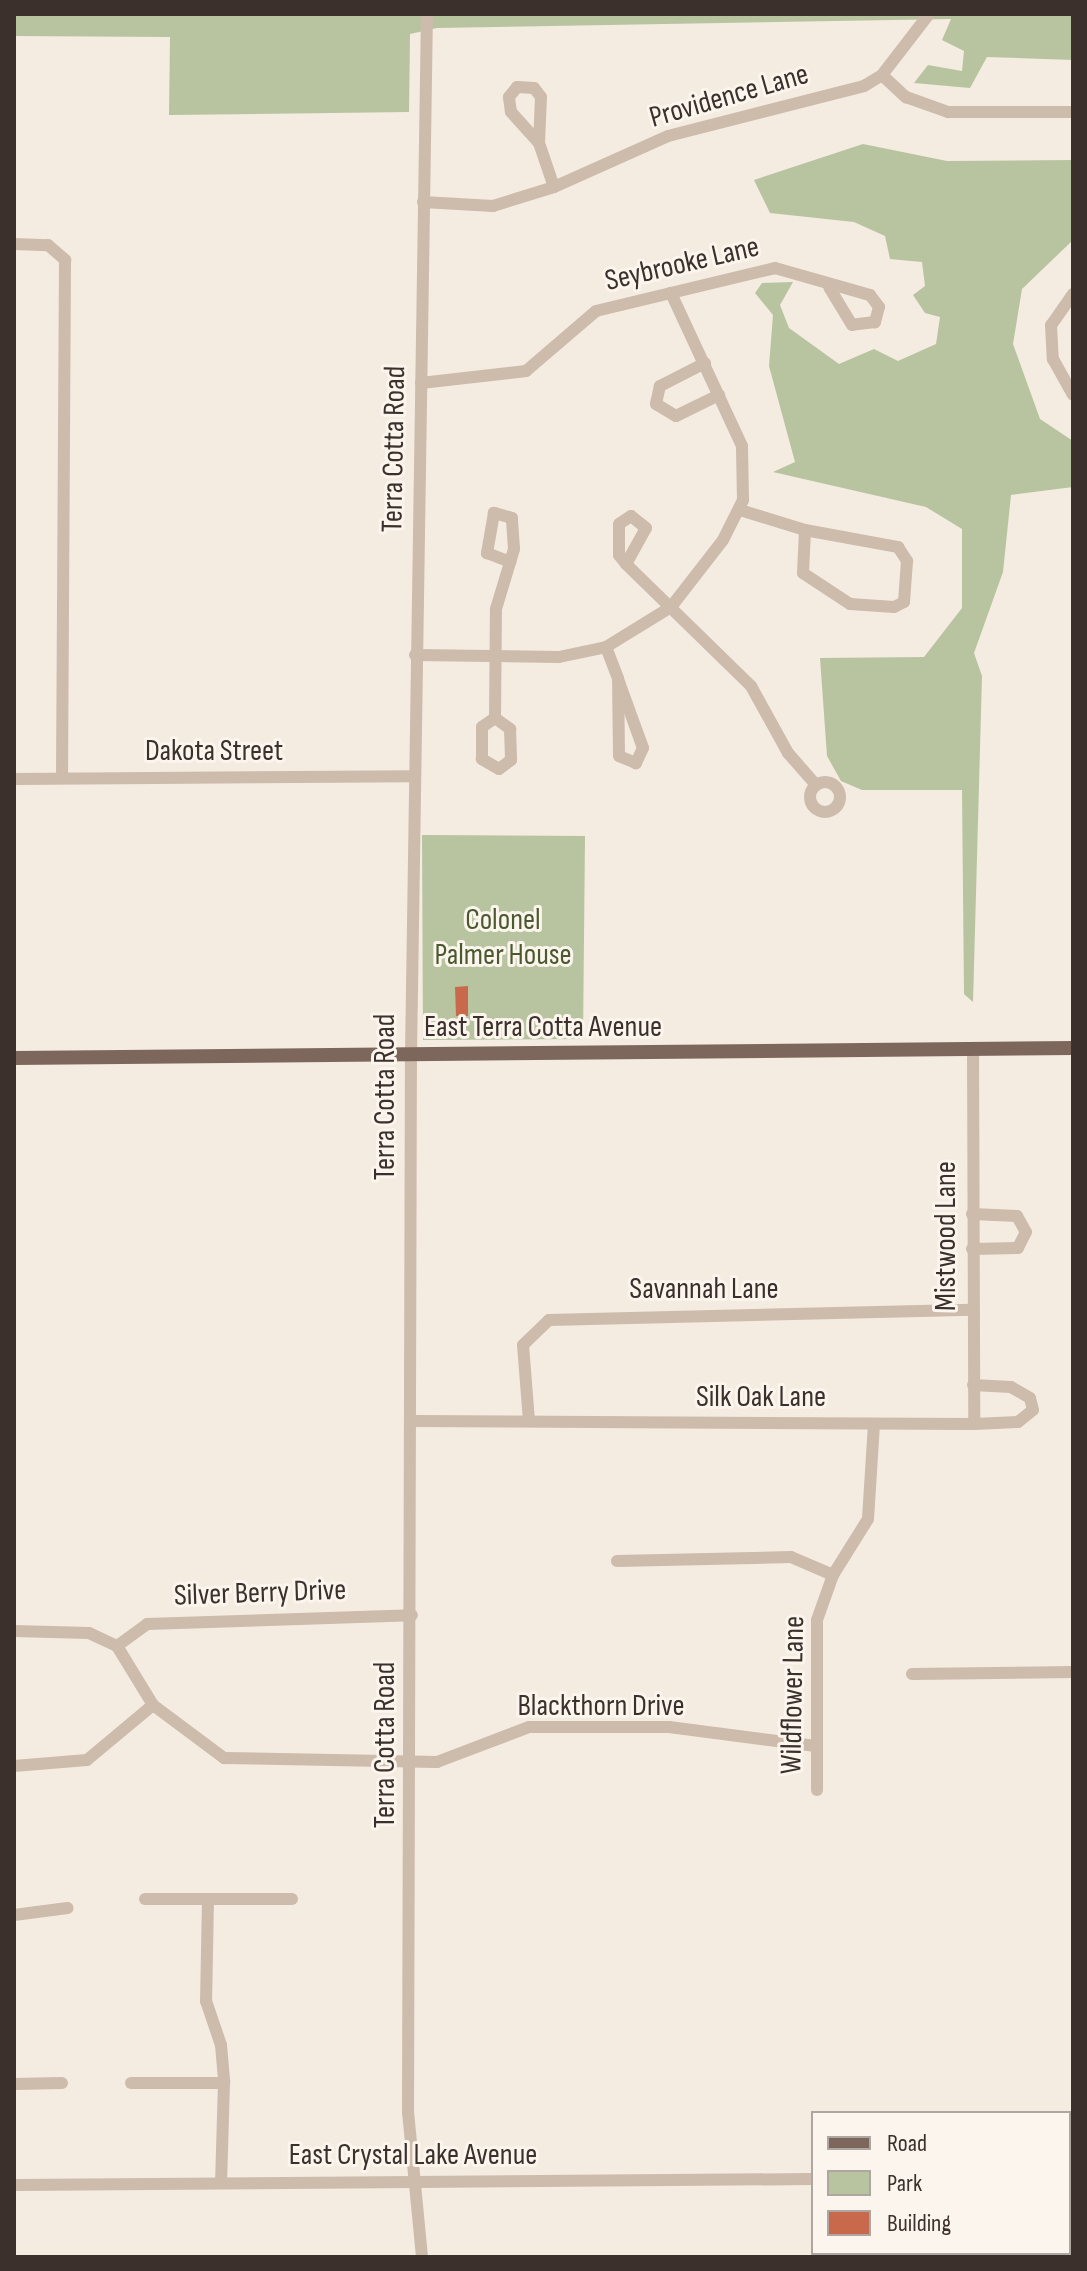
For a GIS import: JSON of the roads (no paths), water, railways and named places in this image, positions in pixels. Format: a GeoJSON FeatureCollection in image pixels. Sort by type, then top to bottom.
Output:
{"type":"FeatureCollection","features":[{"type":"Feature","properties":{"kind":"main road","name":"East Terra Cotta Avenue"},"geometry":{"type":"LineString","coordinates":[[14,1058],[1073,1048]]}},
{"type":"Feature","properties":{"kind":"street","name":"Terra Cotta Road"},"geometry":{"type":"LineString","coordinates":[[422,2257],[408,2112],[412,1762],[411,1054],[427,14]]}},
{"type":"Feature","properties":{"kind":"street","name":"Providence Lane"},"geometry":{"type":"LineString","coordinates":[[423,202],[493,206],[554,187],[668,136],[864,86],[882,75],[929,14]]}},
{"type":"Feature","properties":{"kind":"street"},"geometry":{"type":"LineString","coordinates":[[882,75],[906,97],[948,112],[1073,112]]}},
{"type":"Feature","properties":{"kind":"street"},"geometry":{"type":"LineString","coordinates":[[539,143],[554,187]]}},
{"type":"Feature","properties":{"kind":"street"},"geometry":{"type":"LineString","coordinates":[[14,244],[48,245],[65,260],[62,778]]}},
{"type":"Feature","properties":{"kind":"street","name":"Seybrooke Lane"},"geometry":{"type":"LineString","coordinates":[[421,383],[490,380],[526,371],[596,311],[775,268],[805,272],[829,287]]}},
{"type":"Feature","properties":{"kind":"street"},"geometry":{"type":"LineString","coordinates":[[415,655],[559,657],[606,647],[671,607],[740,510],[744,456],[705,363],[671,293]]}},
{"type":"Feature","properties":{"kind":"street"},"geometry":{"type":"LineString","coordinates":[[1073,294],[1051,325],[1053,359],[1073,395]]}},
{"type":"Feature","properties":{"kind":"street"},"geometry":{"type":"LineString","coordinates":[[705,363],[660,386],[656,404],[676,416],[719,395]]}},
{"type":"Feature","properties":{"kind":"street"},"geometry":{"type":"LineString","coordinates":[[740,510],[805,530],[898,547],[907,561],[904,602],[894,607],[850,604],[803,573],[798,559],[805,530]]}},
{"type":"Feature","properties":{"kind":"street"},"geometry":{"type":"LineString","coordinates":[[495,718],[496,609],[510,562]]}},
{"type":"Feature","properties":{"kind":"street"},"geometry":{"type":"LineString","coordinates":[[626,564],[767,706],[779,738],[816,785]]}},
{"type":"Feature","properties":{"kind":"street"},"geometry":{"type":"LineString","coordinates":[[606,647],[618,679],[643,748],[636,763],[624,762],[618,752],[618,679]]}},
{"type":"Feature","properties":{"kind":"street","name":"Dakota Street"},"geometry":{"type":"LineString","coordinates":[[14,779],[414,776]]}},
{"type":"Feature","properties":{"kind":"street","name":"Mistwood Lane"},"geometry":{"type":"LineString","coordinates":[[973,1049],[974,1424]]}},
{"type":"Feature","properties":{"kind":"street"},"geometry":{"type":"LineString","coordinates":[[972,1214],[1011,1214],[1026,1232],[1018,1248],[972,1249]]}},
{"type":"Feature","properties":{"kind":"street","name":"Savannah Lane"},"geometry":{"type":"LineString","coordinates":[[529,1421],[523,1345],[549,1320],[972,1310]]}},
{"type":"Feature","properties":{"kind":"street","name":"Silk Oak Lane"},"geometry":{"type":"LineString","coordinates":[[412,1421],[974,1424],[1018,1422],[1033,1410],[1030,1398],[1011,1387],[973,1385]]}},
{"type":"Feature","properties":{"kind":"street","name":"Wildflower Lane"},"geometry":{"type":"LineString","coordinates":[[817,1790],[816,1630],[833,1575],[868,1519],[874,1424]]}},
{"type":"Feature","properties":{"kind":"street"},"geometry":{"type":"LineString","coordinates":[[617,1561],[791,1557],[833,1575]]}},
{"type":"Feature","properties":{"kind":"street","name":"Silver Berry Drive"},"geometry":{"type":"LineString","coordinates":[[117,1646],[147,1624],[412,1615]]}},
{"type":"Feature","properties":{"kind":"street"},"geometry":{"type":"LineString","coordinates":[[14,1631],[89,1633],[117,1646]]}},
{"type":"Feature","properties":{"kind":"street","name":"Blackthorn Drive"},"geometry":{"type":"LineString","coordinates":[[117,1646],[153,1705],[224,1758],[412,1762],[452,1759],[501,1733],[529,1727],[669,1727],[816,1746]]}},
{"type":"Feature","properties":{"kind":"street"},"geometry":{"type":"LineString","coordinates":[[912,1674],[1073,1672]]}},
{"type":"Feature","properties":{"kind":"street"},"geometry":{"type":"LineString","coordinates":[[14,1766],[87,1760],[153,1705]]}},
{"type":"Feature","properties":{"kind":"street"},"geometry":{"type":"LineString","coordinates":[[145,1899],[292,1899]]}},
{"type":"Feature","properties":{"kind":"street"},"geometry":{"type":"LineString","coordinates":[[208,1900],[206,2001],[221,2045],[224,2083],[221,2183]]}},
{"type":"Feature","properties":{"kind":"street"},"geometry":{"type":"LineString","coordinates":[[14,1915],[68,1908]]}},
{"type":"Feature","properties":{"kind":"street"},"geometry":{"type":"LineString","coordinates":[[14,2084],[62,2083]]}},
{"type":"Feature","properties":{"kind":"street"},"geometry":{"type":"LineString","coordinates":[[131,2083],[224,2083]]}},
{"type":"Feature","properties":{"kind":"street","name":"East Crystal Lake Avenue"},"geometry":{"type":"LineString","coordinates":[[14,2185],[811,2179]]}},
{"type":"Feature","properties":{"kind":"park label","name":"Colonel Palmer House"},"geometry":{"type":"Point","coordinates":[503,937]}}]}
